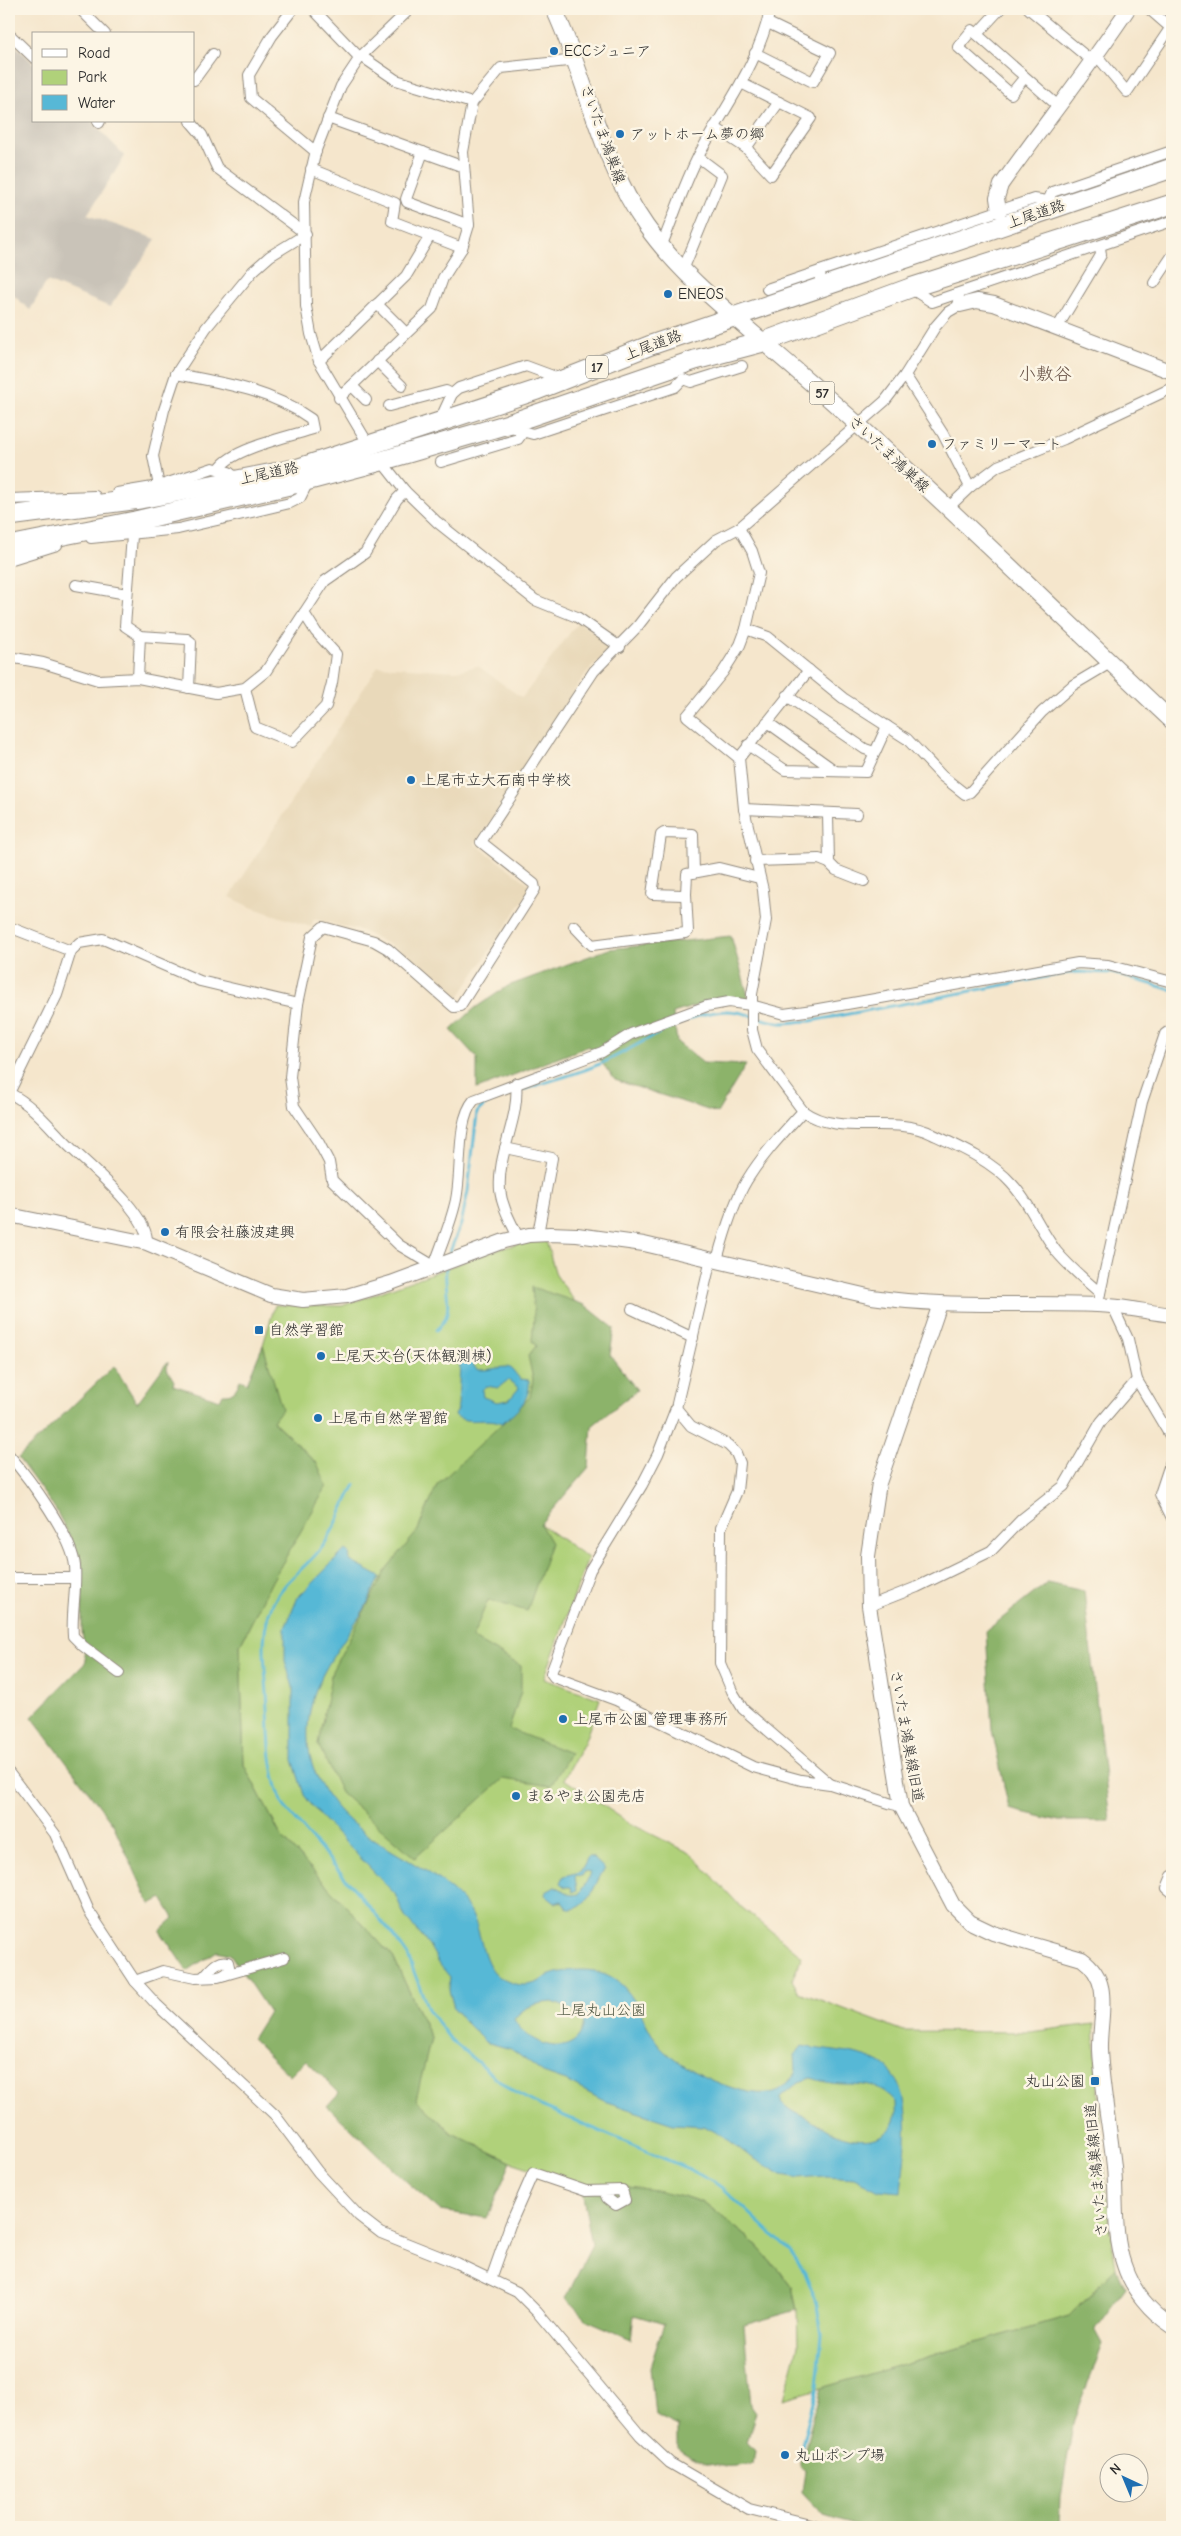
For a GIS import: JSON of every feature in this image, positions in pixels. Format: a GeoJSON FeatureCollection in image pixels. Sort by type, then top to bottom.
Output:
{"type":"FeatureCollection","features":[{"type":"Feature","properties":{"kind":"highway","name":"上尾道路"},"geometry":{"type":"LineString","coordinates":[[9,516],[140,499],[300,468],[564,381],[651,345],[733,317],[820,279],[1052,204],[1172,168]]}},
{"type":"Feature","properties":{"kind":"highway","name":"上尾道路"},"geometry":{"type":"LineString","coordinates":[[9,546],[135,521],[309,480],[515,428],[695,360],[763,342],[910,288],[1172,204]]}},
{"type":"Feature","properties":{"kind":"main road","name":"さいたま鴻巣線"},"geometry":{"type":"LineString","coordinates":[[554,9],[577,60],[611,159],[625,193],[661,247],[733,317],[857,424],[948,508],[1172,721]]}},
{"type":"Feature","properties":{"kind":"street"},"geometry":{"type":"LineString","coordinates":[[80,9],[102,32]]}},
{"type":"Feature","properties":{"kind":"street"},"geometry":{"type":"LineString","coordinates":[[293,9],[272,36],[249,75],[251,98],[316,152]]}},
{"type":"Feature","properties":{"kind":"street"},"geometry":{"type":"LineString","coordinates":[[410,9],[360,57],[341,86],[311,169],[304,202],[306,306],[319,361],[339,398],[369,446],[405,491],[437,522],[535,600],[577,617],[620,647]]}},
{"type":"Feature","properties":{"kind":"street"},"geometry":{"type":"LineString","coordinates":[[661,247],[698,157],[741,83],[755,53],[768,23],[770,9]]}},
{"type":"Feature","properties":{"kind":"street"},"geometry":{"type":"LineString","coordinates":[[977,34],[1000,9]]}},
{"type":"Feature","properties":{"kind":"street"},"geometry":{"type":"LineString","coordinates":[[1029,9],[1095,59],[1127,92],[1172,28],[1148,9]]}},
{"type":"Feature","properties":{"kind":"street"},"geometry":{"type":"LineString","coordinates":[[999,211],[997,198],[1001,185],[1058,106],[1095,59],[1128,9]]}},
{"type":"Feature","properties":{"kind":"street"},"geometry":{"type":"LineString","coordinates":[[319,11],[360,57],[391,78],[472,103]]}},
{"type":"Feature","properties":{"kind":"street"},"geometry":{"type":"LineString","coordinates":[[755,53],[814,82],[830,53],[768,23]]}},
{"type":"Feature","properties":{"kind":"street"},"geometry":{"type":"LineString","coordinates":[[1025,77],[1011,94],[958,47],[972,30],[1058,106]]}},
{"type":"Feature","properties":{"kind":"street"},"geometry":{"type":"LineString","coordinates":[[9,34],[32,56]]}},
{"type":"Feature","properties":{"kind":"street"},"geometry":{"type":"LineString","coordinates":[[195,79],[213,54]]}},
{"type":"Feature","properties":{"kind":"street"},"geometry":{"type":"LineString","coordinates":[[339,398],[432,309],[443,278],[462,248],[469,225],[464,146],[472,103],[501,68],[577,60]]}},
{"type":"Feature","properties":{"kind":"street"},"geometry":{"type":"LineString","coordinates":[[714,127],[746,148],[772,174],[812,118],[741,83]]}},
{"type":"Feature","properties":{"kind":"street"},"geometry":{"type":"LineString","coordinates":[[746,148],[779,102]]}},
{"type":"Feature","properties":{"kind":"street"},"geometry":{"type":"LineString","coordinates":[[328,118],[464,167]]}},
{"type":"Feature","properties":{"kind":"street"},"geometry":{"type":"LineString","coordinates":[[191,122],[202,135],[217,168],[306,234]]}},
{"type":"Feature","properties":{"kind":"street"},"geometry":{"type":"LineString","coordinates":[[767,289],[820,279],[1034,199],[1052,204],[1052,192],[1172,151]]}},
{"type":"Feature","properties":{"kind":"street"},"geometry":{"type":"LineString","coordinates":[[423,152],[406,199],[407,202],[469,225]]}},
{"type":"Feature","properties":{"kind":"street"},"geometry":{"type":"LineString","coordinates":[[683,270],[722,175],[698,157]]}},
{"type":"Feature","properties":{"kind":"street"},"geometry":{"type":"LineString","coordinates":[[311,169],[395,203],[392,221],[462,248]]}},
{"type":"Feature","properties":{"kind":"street"},"geometry":{"type":"LineString","coordinates":[[434,1266],[399,1245],[345,1195],[332,1180],[328,1162],[319,1143],[298,1116],[291,1095],[290,1077],[298,1004],[312,938],[322,927],[365,938],[388,949],[454,1007],[460,1006],[535,889],[534,884],[480,842],[594,671],[620,647],[676,577],[716,540],[739,528],[885,401],[905,375],[935,327],[959,299],[1172,220]]}},
{"type":"Feature","properties":{"kind":"street"},"geometry":{"type":"LineString","coordinates":[[160,486],[153,456],[164,410],[176,374],[206,328],[253,271],[270,256],[306,234]]}},
{"type":"Feature","properties":{"kind":"street"},"geometry":{"type":"LineString","coordinates":[[319,361],[406,276],[430,236]]}},
{"type":"Feature","properties":{"kind":"street"},"geometry":{"type":"LineString","coordinates":[[1057,328],[1101,255],[1100,247]]}},
{"type":"Feature","properties":{"kind":"street"},"geometry":{"type":"LineString","coordinates":[[1154,283],[1172,256]]}},
{"type":"Feature","properties":{"kind":"street"},"geometry":{"type":"LineString","coordinates":[[910,288],[932,302],[959,299],[994,304],[1172,372]]}},
{"type":"Feature","properties":{"kind":"street"},"geometry":{"type":"LineString","coordinates":[[377,304],[406,333]]}},
{"type":"Feature","properties":{"kind":"street"},"geometry":{"type":"LineString","coordinates":[[515,428],[533,434],[675,387],[683,379],[695,360]]}},
{"type":"Feature","properties":{"kind":"street"},"geometry":{"type":"LineString","coordinates":[[377,361],[402,386]]}},
{"type":"Feature","properties":{"kind":"street"},"geometry":{"type":"LineString","coordinates":[[439,423],[452,394],[459,388],[526,366],[564,381]]}},
{"type":"Feature","properties":{"kind":"street"},"geometry":{"type":"LineString","coordinates":[[683,379],[691,382],[742,366]]}},
{"type":"Feature","properties":{"kind":"street"},"geometry":{"type":"LineString","coordinates":[[176,374],[266,394],[292,405],[311,418],[313,429],[255,447],[224,462],[220,468]]}},
{"type":"Feature","properties":{"kind":"street"},"geometry":{"type":"LineString","coordinates":[[905,375],[943,434],[970,487]]}},
{"type":"Feature","properties":{"kind":"street"},"geometry":{"type":"LineString","coordinates":[[352,386],[366,400]]}},
{"type":"Feature","properties":{"kind":"street"},"geometry":{"type":"LineString","coordinates":[[948,508],[970,487],[998,466],[1064,439],[1172,388]]}},
{"type":"Feature","properties":{"kind":"street"},"geometry":{"type":"LineString","coordinates":[[389,406],[446,391],[452,394]]}},
{"type":"Feature","properties":{"kind":"street"},"geometry":{"type":"LineString","coordinates":[[441,462],[518,439],[515,428]]}},
{"type":"Feature","properties":{"kind":"street"},"geometry":{"type":"LineString","coordinates":[[9,499],[100,496],[160,486],[213,468],[220,468],[238,480]]}},
{"type":"Feature","properties":{"kind":"street"},"geometry":{"type":"LineString","coordinates":[[9,560],[60,544],[178,529],[290,503],[300,498],[309,480]]}},
{"type":"Feature","properties":{"kind":"street"},"geometry":{"type":"LineString","coordinates":[[9,657],[43,663],[98,680],[138,678],[216,693],[245,688],[266,672],[325,581],[365,553],[397,499],[405,491]]}},
{"type":"Feature","properties":{"kind":"street"},"geometry":{"type":"LineString","coordinates":[[739,528],[752,551],[758,573],[746,629],[740,645],[723,672],[687,716],[739,758]]}},
{"type":"Feature","properties":{"kind":"street"},"geometry":{"type":"LineString","coordinates":[[132,536],[125,626],[140,636],[187,639],[191,642],[189,688]]}},
{"type":"Feature","properties":{"kind":"street"},"geometry":{"type":"LineString","coordinates":[[76,585],[127,594]]}},
{"type":"Feature","properties":{"kind":"street"},"geometry":{"type":"LineString","coordinates":[[245,688],[255,728],[292,742],[326,706],[332,683],[336,654],[316,632],[304,613]]}},
{"type":"Feature","properties":{"kind":"street"},"geometry":{"type":"LineString","coordinates":[[746,629],[768,637],[843,698],[907,739],[942,776],[966,794],[970,792],[1042,712],[1073,685],[1110,663]]}},
{"type":"Feature","properties":{"kind":"street"},"geometry":{"type":"LineString","coordinates":[[138,678],[140,636]]}},
{"type":"Feature","properties":{"kind":"street"},"geometry":{"type":"LineString","coordinates":[[809,670],[739,758],[744,809],[763,890],[766,920],[751,1005],[752,1030],[757,1049],[804,1111],[814,1118],[833,1122],[915,1126],[984,1161],[1013,1185],[1057,1251],[1099,1299],[1113,1307],[1172,1315]]}},
{"type":"Feature","properties":{"kind":"street"},"geometry":{"type":"LineString","coordinates":[[788,696],[865,749],[874,752]]}},
{"type":"Feature","properties":{"kind":"street"},"geometry":{"type":"LineString","coordinates":[[767,722],[834,770]]}},
{"type":"Feature","properties":{"kind":"street"},"geometry":{"type":"LineString","coordinates":[[748,745],[780,768],[866,772],[887,726]]}},
{"type":"Feature","properties":{"kind":"street"},"geometry":{"type":"LineString","coordinates":[[744,809],[857,814]]}},
{"type":"Feature","properties":{"kind":"street"},"geometry":{"type":"LineString","coordinates":[[828,814],[829,863]]}},
{"type":"Feature","properties":{"kind":"street"},"geometry":{"type":"LineString","coordinates":[[686,894],[652,894],[664,833],[693,834],[694,872]]}},
{"type":"Feature","properties":{"kind":"street"},"geometry":{"type":"LineString","coordinates":[[755,861],[819,859],[829,863],[836,870],[864,881]]}},
{"type":"Feature","properties":{"kind":"street"},"geometry":{"type":"LineString","coordinates":[[574,926],[592,945],[685,933],[688,931],[687,874],[719,868],[759,878]]}},
{"type":"Feature","properties":{"kind":"street"},"geometry":{"type":"LineString","coordinates":[[9,928],[71,951]]}},
{"type":"Feature","properties":{"kind":"street"},"geometry":{"type":"LineString","coordinates":[[147,1243],[148,1235],[139,1220],[111,1184],[72,1149],[28,1104],[9,1093],[57,995],[71,951],[78,943],[103,939],[200,981],[298,1004]]}},
{"type":"Feature","properties":{"kind":"street"},"geometry":{"type":"LineString","coordinates":[[434,1266],[456,1203],[464,1124],[470,1105],[479,1096],[602,1052],[631,1034],[698,1009],[729,1002],[751,1005],[784,1014],[1078,964],[1108,965],[1172,982]]}},
{"type":"Feature","properties":{"kind":"street"},"geometry":{"type":"LineString","coordinates":[[1099,1299],[1142,1102],[1165,1034],[1172,1030]]}},
{"type":"Feature","properties":{"kind":"street"},"geometry":{"type":"LineString","coordinates":[[516,1083],[517,1096],[501,1169],[500,1190],[504,1209],[518,1237]]}},
{"type":"Feature","properties":{"kind":"street"},"geometry":{"type":"LineString","coordinates":[[804,1111],[766,1152],[746,1182],[714,1259],[676,1408],[654,1461],[590,1570],[552,1673],[554,1677],[616,1700],[753,1767],[801,1780],[830,1784],[901,1806]]}},
{"type":"Feature","properties":{"kind":"street"},"geometry":{"type":"LineString","coordinates":[[505,1148],[552,1158],[538,1234]]}},
{"type":"Feature","properties":{"kind":"street"},"geometry":{"type":"LineString","coordinates":[[9,1215],[147,1243],[271,1295],[303,1300],[347,1296],[391,1283],[518,1237],[538,1234],[577,1235],[644,1244],[872,1297],[940,1304],[1099,1299]]}},
{"type":"Feature","properties":{"kind":"street","name":"さいたま鴻巣線旧道"},"geometry":{"type":"LineString","coordinates":[[940,1304],[879,1483],[868,1556],[869,1606],[901,1806],[952,1905],[970,1922],[993,1933],[1082,1959],[1090,1965],[1100,1980],[1104,1990],[1100,2050],[1114,2166],[1117,2234],[1124,2265],[1135,2289],[1148,2307],[1172,2326]]}},
{"type":"Feature","properties":{"kind":"street"},"geometry":{"type":"LineString","coordinates":[[1113,1307],[1128,1339],[1137,1380],[1172,1439]]}},
{"type":"Feature","properties":{"kind":"street"},"geometry":{"type":"LineString","coordinates":[[632,1309],[693,1338]]}},
{"type":"Feature","properties":{"kind":"street"},"geometry":{"type":"LineString","coordinates":[[869,1606],[918,1586],[991,1551],[1022,1519],[1064,1486],[1092,1435],[1137,1380]]}},
{"type":"Feature","properties":{"kind":"street"},"geometry":{"type":"LineString","coordinates":[[676,1408],[691,1426],[728,1445],[736,1453],[740,1463],[737,1491],[721,1528],[720,1663],[744,1709],[830,1784]]}},
{"type":"Feature","properties":{"kind":"street"},"geometry":{"type":"LineString","coordinates":[[9,1455],[55,1519],[73,1556],[75,1578],[73,1636],[77,1642],[119,1673]]}},
{"type":"Feature","properties":{"kind":"street"},"geometry":{"type":"LineString","coordinates":[[1172,1458],[1160,1494],[1172,1518]]}},
{"type":"Feature","properties":{"kind":"street"},"geometry":{"type":"LineString","coordinates":[[9,1580],[13,1578],[75,1578]]}},
{"type":"Feature","properties":{"kind":"street"},"geometry":{"type":"LineString","coordinates":[[9,1773],[55,1834],[89,1911],[135,1981],[156,2005],[275,2115],[318,2172],[371,2228],[517,2292],[538,2312],[640,2435],[670,2463],[749,2509],[822,2527]]}},
{"type":"Feature","properties":{"kind":"street"},"geometry":{"type":"LineString","coordinates":[[1172,1876],[1167,1888],[1172,1892]]}},
{"type":"Feature","properties":{"kind":"street"},"geometry":{"type":"LineString","coordinates":[[135,1981],[163,1971],[195,1978],[224,1975],[284,1958]]}},
{"type":"Feature","properties":{"kind":"street"},"geometry":{"type":"LineString","coordinates":[[491,2279],[510,2224],[533,2173],[586,2190],[604,2191]]}},
{"type":"Feature","properties":{"kind":"shaded area"},"geometry":{"type":"Polygon","coordinates":[[[9,39],[32,62],[32,122],[92,122],[125,156],[87,215],[156,239],[110,307],[47,281],[30,310],[9,291],[9,39]]]}},
{"type":"Feature","properties":{"kind":"shaded area","name":"上尾市立大石南中学校"},"geometry":{"type":"Polygon","coordinates":[[[578,622],[610,644],[611,648],[586,673],[475,844],[529,884],[529,891],[459,997],[452,998],[400,950],[362,931],[314,919],[311,927],[253,908],[230,897],[378,666],[456,671],[478,666],[522,698],[578,622]]]}},
{"type":"Feature","properties":{"kind":"green space"},"geometry":{"type":"Polygon","coordinates":[[[731,936],[749,999],[714,1000],[673,1013],[677,1042],[703,1063],[746,1065],[717,1113],[615,1080],[589,1046],[477,1089],[477,1058],[451,1030],[475,1008],[508,986],[609,949],[731,936]]]}},
{"type":"Feature","properties":{"kind":"green space","name":"上尾丸山公園"},"geometry":{"type":"Polygon","coordinates":[[[546,1241],[556,1275],[578,1306],[540,1524],[588,1558],[544,1679],[600,1699],[584,1743],[564,1779],[629,1823],[692,1854],[740,1906],[802,1956],[792,1980],[799,1992],[903,2031],[1030,2032],[1094,2024],[1099,2108],[1111,2236],[1116,2268],[1069,2316],[784,2399],[798,2346],[797,2310],[792,2288],[778,2269],[750,2239],[706,2204],[683,2196],[618,2186],[588,2187],[511,2162],[452,2133],[415,2099],[431,2038],[393,1957],[281,1836],[244,1765],[240,1645],[273,1578],[317,1463],[273,1421],[281,1409],[263,1345],[275,1305],[342,1306],[499,1249],[526,1242],[546,1241]]]}},
{"type":"Feature","properties":{"kind":"green space"},"geometry":{"type":"Polygon","coordinates":[[[532,1287],[585,1305],[614,1328],[610,1355],[637,1390],[592,1426],[589,1467],[540,1524],[551,1543],[527,1611],[488,1600],[472,1638],[521,1666],[521,1691],[509,1729],[570,1753],[551,1786],[503,1779],[415,1858],[341,1793],[318,1744],[332,1671],[387,1568],[417,1532],[437,1485],[530,1397],[533,1379],[528,1356],[536,1346],[532,1341],[534,1318],[532,1287]]]}},
{"type":"Feature","properties":{"kind":"green space"},"geometry":{"type":"Polygon","coordinates":[[[263,1345],[282,1409],[273,1421],[317,1463],[327,1486],[272,1581],[240,1645],[244,1765],[281,1836],[393,1957],[431,2038],[416,2099],[452,2133],[511,2162],[487,2218],[441,2211],[407,2182],[327,2106],[339,2093],[306,2060],[290,2076],[252,2039],[269,2012],[230,1954],[217,1951],[187,1971],[160,1931],[174,1918],[162,1898],[150,1904],[113,1824],[32,1717],[86,1662],[82,1631],[82,1561],[56,1510],[18,1458],[114,1366],[137,1403],[168,1361],[167,1369],[174,1381],[173,1385],[220,1400],[223,1394],[229,1394],[234,1391],[240,1380],[247,1383],[263,1345]]]}},
{"type":"Feature","properties":{"kind":"green space"},"geometry":{"type":"Polygon","coordinates":[[[1047,1583],[1084,1591],[1110,1821],[1059,1821],[1009,1809],[992,1730],[986,1631],[1047,1583]]]}},
{"type":"Feature","properties":{"kind":"green space"},"geometry":{"type":"Polygon","coordinates":[[[581,2185],[588,2187],[618,2186],[656,2190],[683,2196],[706,2204],[750,2239],[778,2269],[792,2288],[797,2310],[744,2325],[751,2405],[756,2412],[747,2442],[755,2451],[753,2464],[722,2466],[705,2463],[697,2459],[678,2448],[678,2426],[655,2415],[650,2367],[664,2324],[634,2315],[631,2339],[587,2320],[566,2298],[592,2245],[581,2185]]]}},
{"type":"Feature","properties":{"kind":"green space"},"geometry":{"type":"Polygon","coordinates":[[[1116,2268],[1125,2288],[1095,2329],[1103,2344],[1074,2419],[1061,2497],[1060,2527],[996,2527],[982,2521],[979,2527],[864,2527],[824,2515],[802,2492],[805,2470],[800,2467],[821,2388],[1069,2316],[1116,2268]]]}},
{"type":"Feature","properties":{"kind":"water"},"geometry":{"type":"Polygon","coordinates":[[[467,1355],[476,1369],[486,1370],[509,1367],[520,1379],[529,1380],[526,1399],[502,1423],[490,1420],[471,1421],[460,1418],[455,1415],[458,1405],[460,1363],[467,1355]],[[508,1380],[498,1388],[486,1386],[482,1390],[483,1397],[497,1402],[509,1400],[519,1388],[508,1380]]]}},
{"type":"Feature","properties":{"kind":"water"},"geometry":{"type":"Polygon","coordinates":[[[345,1550],[349,1552],[350,1561],[380,1577],[365,1608],[323,1674],[314,1696],[309,1717],[310,1757],[317,1777],[327,1795],[358,1828],[444,1883],[463,1901],[477,1926],[488,1963],[493,1971],[509,1982],[524,1985],[538,1982],[546,1976],[565,1971],[601,1972],[616,1980],[629,1993],[651,2033],[665,2051],[695,2071],[732,2088],[766,2093],[779,2090],[791,2079],[796,2071],[795,2055],[802,2046],[847,2053],[874,2060],[889,2069],[898,2083],[904,2100],[906,2139],[901,2193],[879,2191],[854,2178],[825,2176],[799,2178],[782,2175],[748,2155],[723,2136],[704,2126],[673,2124],[604,2101],[566,2081],[543,2073],[511,2049],[485,2042],[454,2008],[449,1990],[450,1977],[440,1965],[429,1945],[405,1917],[395,1894],[320,1816],[304,1795],[293,1760],[293,1687],[285,1661],[285,1628],[298,1597],[345,1550]],[[553,2002],[531,2006],[514,2019],[520,2029],[540,2042],[552,2046],[563,2046],[572,2042],[580,2034],[584,2022],[579,2013],[553,2002]],[[811,2078],[799,2082],[781,2097],[781,2102],[794,2112],[834,2133],[859,2139],[877,2138],[890,2129],[895,2121],[896,2102],[885,2092],[865,2085],[831,2083],[811,2078]]]}},
{"type":"Feature","properties":{"kind":"water"},"geometry":{"type":"Polygon","coordinates":[[[588,1857],[592,1857],[605,1869],[591,1895],[582,1905],[568,1909],[562,1901],[555,1903],[545,1895],[546,1891],[555,1886],[572,1895],[579,1894],[590,1872],[585,1871],[582,1876],[577,1875],[575,1877],[577,1890],[572,1892],[571,1887],[565,1887],[560,1883],[563,1876],[580,1872],[588,1857]]]}},
{"type":"Feature","properties":{"kind":"waterway"},"geometry":{"type":"LineString","coordinates":[[447,1259],[461,1224],[468,1191],[477,1113],[482,1107],[503,1095],[568,1076],[600,1064],[694,1017],[732,1011],[781,1023],[811,1021],[1073,972],[1112,973],[1172,990]]}},
{"type":"Feature","properties":{"kind":"waterway"},"geometry":{"type":"LineString","coordinates":[[436,1330],[442,1324],[448,1309],[446,1267]]}},
{"type":"Feature","properties":{"kind":"waterway"},"geometry":{"type":"LineString","coordinates":[[355,1485],[323,1546],[278,1594],[273,1603],[266,1626],[264,1659],[270,1750],[275,1778],[284,1806],[395,1937],[408,1956],[428,2009],[451,2040],[512,2091],[541,2106],[691,2170],[722,2187],[790,2251],[805,2273],[816,2300],[822,2335],[817,2387],[802,2445]]}},
{"type":"Feature","properties":{"kind":"place","name":"ECCジュニア"},"geometry":{"type":"Point","coordinates":[554,51]}},
{"type":"Feature","properties":{"kind":"place","name":"アットホーム夢の郷"},"geometry":{"type":"Point","coordinates":[620,134]}},
{"type":"Feature","properties":{"kind":"place","name":"ENEOS"},"geometry":{"type":"Point","coordinates":[668,294]}},
{"type":"Feature","properties":{"kind":"place","name":"ファミリーマート"},"geometry":{"type":"Point","coordinates":[932,444]}},
{"type":"Feature","properties":{"kind":"place","name":"上尾市立大石南中学校"},"geometry":{"type":"Point","coordinates":[411,780]}},
{"type":"Feature","properties":{"kind":"place","name":"有限会社藤波建興"},"geometry":{"type":"Point","coordinates":[165,1232]}},
{"type":"Feature","properties":{"kind":"place","name":"自然学習館"},"geometry":{"type":"Point","coordinates":[259,1330]}},
{"type":"Feature","properties":{"kind":"place","name":"上尾天文台(天体観測棟)"},"geometry":{"type":"Point","coordinates":[321,1356]}},
{"type":"Feature","properties":{"kind":"place","name":"上尾市自然学習館"},"geometry":{"type":"Point","coordinates":[318,1418]}},
{"type":"Feature","properties":{"kind":"place","name":"上尾市公園 管理事務所"},"geometry":{"type":"Point","coordinates":[563,1719]}},
{"type":"Feature","properties":{"kind":"place","name":"まるやま公園売店"},"geometry":{"type":"Point","coordinates":[516,1796]}},
{"type":"Feature","properties":{"kind":"place","name":"丸山公園"},"geometry":{"type":"Point","coordinates":[1095,2081]}},
{"type":"Feature","properties":{"kind":"place","name":"丸山ポンプ場"},"geometry":{"type":"Point","coordinates":[785,2455]}},
{"type":"Feature","properties":{"kind":"district","name":"小敷谷"},"geometry":{"type":"Point","coordinates":[1045,374]}}]}
